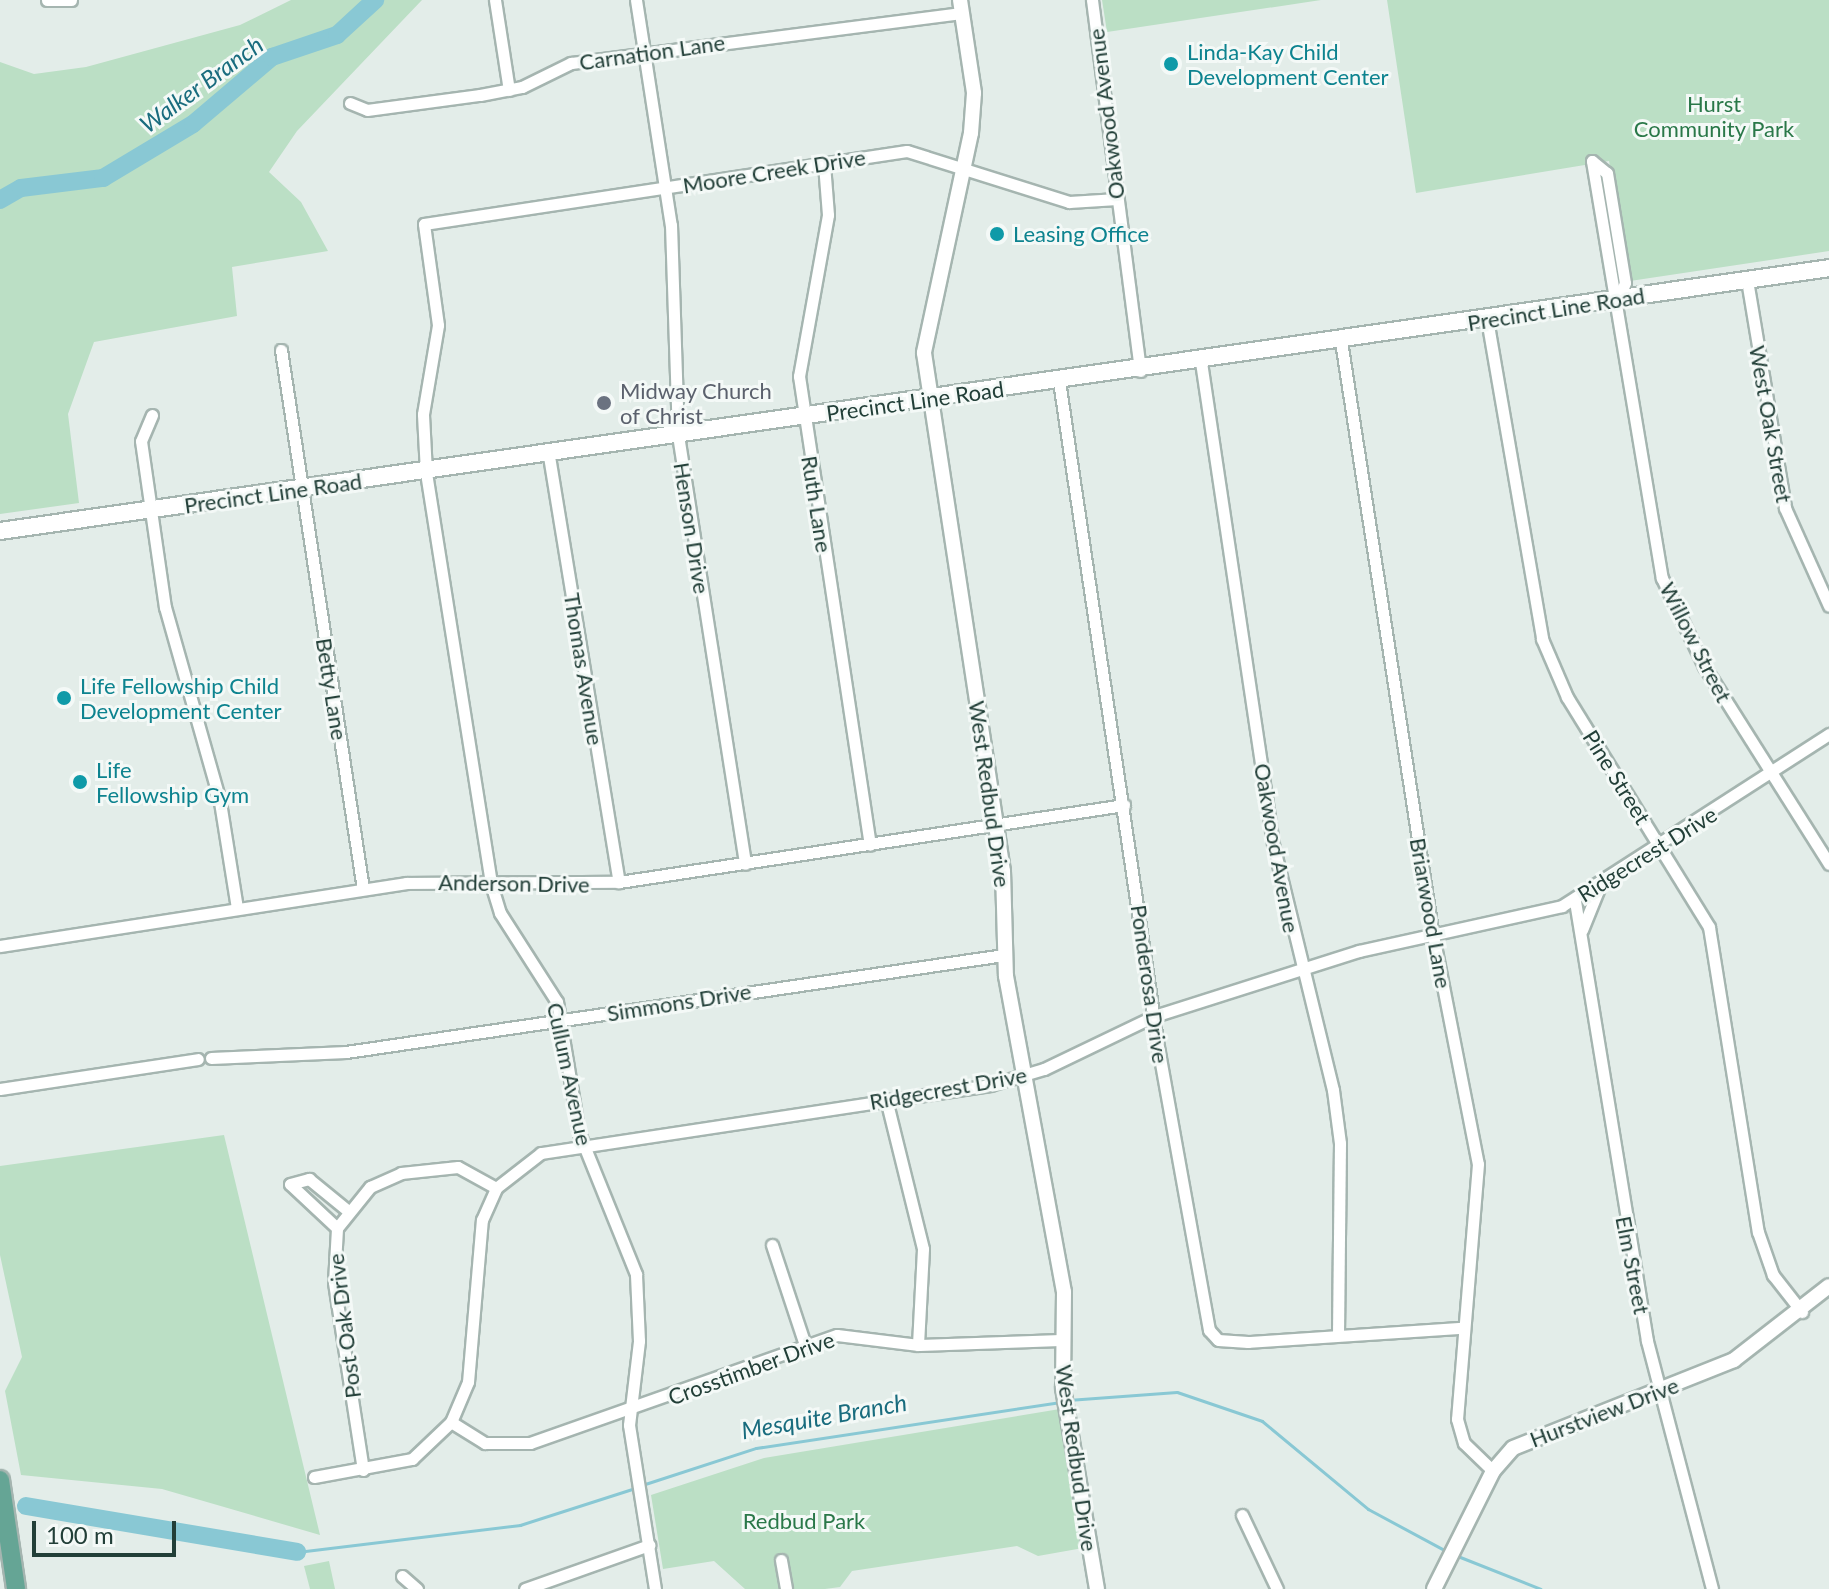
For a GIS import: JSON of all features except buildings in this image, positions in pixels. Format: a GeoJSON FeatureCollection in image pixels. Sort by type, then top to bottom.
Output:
{"type":"FeatureCollection","features":[{"type":"Feature","properties":{"kind":"main road","name":"Precinct Line Road"},"geometry":{"type":"LineString","coordinates":[[0,531],[549,456],[804,416],[1140,371],[1829,268]]}},
{"type":"Feature","properties":{"kind":"main road"},"geometry":{"type":"LineString","coordinates":[[0,1480],[16,1589]]}},
{"type":"Feature","properties":{"kind":"street"},"geometry":{"type":"LineString","coordinates":[[47,0],[71,0]]}},
{"type":"Feature","properties":{"kind":"street"},"geometry":{"type":"LineString","coordinates":[[495,0],[509,90]]}},
{"type":"Feature","properties":{"kind":"street","name":"Henson Drive"},"geometry":{"type":"LineString","coordinates":[[636,0],[666,190],[678,435],[745,864]]}},
{"type":"Feature","properties":{"kind":"street","name":"Oakwood Avenue"},"geometry":{"type":"LineString","coordinates":[[1092,0],[1140,371]]}},
{"type":"Feature","properties":{"kind":"street","name":"Carnation Lane"},"geometry":{"type":"LineString","coordinates":[[350,103],[367,110],[509,90],[561,65],[961,6]]}},
{"type":"Feature","properties":{"kind":"street","name":"West Redbud Drive"},"geometry":{"type":"LineString","coordinates":[[961,6],[974,93],[964,163],[925,329],[929,399],[996,826],[1004,955],[1064,1292],[1063,1388],[1097,1589]]}},
{"type":"Feature","properties":{"kind":"street","name":"Moore Creek Drive"},"geometry":{"type":"LineString","coordinates":[[424,224],[666,190],[907,151],[964,163],[1069,202],[1117,199]]}},
{"type":"Feature","properties":{"kind":"street","name":"Willow Street"},"geometry":{"type":"LineString","coordinates":[[1618,299],[1625,283],[1607,173],[1592,161],[1618,299],[1662,578],[1704,666],[1829,864]]}},
{"type":"Feature","properties":{"kind":"street","name":"Ruth Lane"},"geometry":{"type":"LineString","coordinates":[[824,164],[828,215],[801,357],[804,416],[870,845]]}},
{"type":"Feature","properties":{"kind":"street","name":"Cullum Avenue"},"geometry":{"type":"LineString","coordinates":[[424,224],[438,325],[423,414],[426,472],[491,883],[500,913],[551,987],[561,1020],[583,1144],[636,1274],[639,1341],[630,1411],[655,1589]]}},
{"type":"Feature","properties":{"kind":"street","name":"West Oak Street"},"geometry":{"type":"LineString","coordinates":[[1747,280],[1785,508],[1829,606]]}},
{"type":"Feature","properties":{"kind":"street","name":"Pine Street"},"geometry":{"type":"LineString","coordinates":[[1487,319],[1542,639],[1567,697],[1663,847],[1709,927],[1758,1232],[1773,1275],[1802,1312]]}},
{"type":"Feature","properties":{"kind":"street","name":"Briarwood Lane"},"geometry":{"type":"LineString","coordinates":[[1341,341],[1432,930],[1478,1164],[1475,1265],[1461,1328],[1459,1432],[1493,1471]]}},
{"type":"Feature","properties":{"kind":"street","name":"Betty Lane"},"geometry":{"type":"LineString","coordinates":[[281,350],[363,889]]}},
{"type":"Feature","properties":{"kind":"street","name":"Oakwood Avenue"},"geometry":{"type":"LineString","coordinates":[[1201,362],[1274,848],[1340,1143],[1338,1333]]}},
{"type":"Feature","properties":{"kind":"street","name":"Ponderosa Drive"},"geometry":{"type":"LineString","coordinates":[[1059,381],[1154,1016],[1209,1330],[1218,1340],[1248,1342],[1338,1333],[1461,1328]]}},
{"type":"Feature","properties":{"kind":"street"},"geometry":{"type":"LineString","coordinates":[[152,415],[141,441],[165,607],[220,802],[237,908]]}},
{"type":"Feature","properties":{"kind":"street","name":"Thomas Avenue"},"geometry":{"type":"LineString","coordinates":[[549,456],[619,882]]}},
{"type":"Feature","properties":{"kind":"street","name":"Ridgecrest Drive"},"geometry":{"type":"LineString","coordinates":[[496,1188],[541,1153],[583,1144],[1026,1076],[1154,1016],[1300,969],[1432,930],[1575,901],[1663,847],[1829,734]]}},
{"type":"Feature","properties":{"kind":"street","name":"Anderson Drive"},"geometry":{"type":"LineString","coordinates":[[0,946],[363,889],[491,883],[619,882],[1124,805]]}},
{"type":"Feature","properties":{"kind":"street"},"geometry":{"type":"LineString","coordinates":[[1580,934],[1599,888]]}},
{"type":"Feature","properties":{"kind":"street","name":"Elm Street"},"geometry":{"type":"LineString","coordinates":[[1575,901],[1658,1391],[1712,1589]]}},
{"type":"Feature","properties":{"kind":"street","name":"Simmons Drive"},"geometry":{"type":"LineString","coordinates":[[0,1089],[205,1058],[346,1052],[1004,955]]}},
{"type":"Feature","properties":{"kind":"street"},"geometry":{"type":"LineString","coordinates":[[886,1099],[923,1249],[918,1345]]}},
{"type":"Feature","properties":{"kind":"street","name":"Post Oak Drive"},"geometry":{"type":"LineString","coordinates":[[363,1470],[334,1282],[337,1228],[347,1210],[386,1178],[437,1165],[458,1167],[496,1188]]}},
{"type":"Feature","properties":{"kind":"street"},"geometry":{"type":"LineString","coordinates":[[337,1228],[290,1184],[309,1179],[347,1210]]}},
{"type":"Feature","properties":{"kind":"street"},"geometry":{"type":"LineString","coordinates":[[314,1477],[412,1459],[451,1422],[468,1382],[477,1245],[496,1188]]}},
{"type":"Feature","properties":{"kind":"street"},"geometry":{"type":"LineString","coordinates":[[772,1245],[805,1345]]}},
{"type":"Feature","properties":{"kind":"street","name":"Hurstview Drive"},"geometry":{"type":"LineString","coordinates":[[1434,1589],[1493,1471],[1520,1444],[1734,1360],[1802,1312],[1829,1286]]}},
{"type":"Feature","properties":{"kind":"street","name":"Crosstimber Drive"},"geometry":{"type":"LineString","coordinates":[[451,1422],[485,1443],[512,1446],[630,1411],[805,1345],[857,1334],[918,1345],[1062,1340]]}},
{"type":"Feature","properties":{"kind":"street"},"geometry":{"type":"LineString","coordinates":[[1242,1515],[1277,1589]]}},
{"type":"Feature","properties":{"kind":"street"},"geometry":{"type":"LineString","coordinates":[[525,1589],[649,1545]]}},
{"type":"Feature","properties":{"kind":"street"},"geometry":{"type":"LineString","coordinates":[[781,1560],[786,1589]]}},
{"type":"Feature","properties":{"kind":"street"},"geometry":{"type":"LineString","coordinates":[[402,1576],[417,1589]]}},
{"type":"Feature","properties":{"kind":"green space"},"geometry":{"type":"Polygon","coordinates":[[[291,0],[422,0],[297,131],[269,172],[301,202],[328,251],[232,267],[237,316],[94,342],[68,414],[79,503],[0,514],[0,62],[34,74],[86,67],[240,25],[291,0]]]}},
{"type":"Feature","properties":{"kind":"green space"},"geometry":{"type":"Polygon","coordinates":[[[1102,0],[1321,0],[1107,32],[1102,0]]]}},
{"type":"Feature","properties":{"kind":"green space","name":"Hurst Community Park"},"geometry":{"type":"Polygon","coordinates":[[[1387,0],[1829,0],[1829,251],[1630,281],[1609,161],[1416,193],[1387,0]]]}},
{"type":"Feature","properties":{"kind":"green space"},"geometry":{"type":"Polygon","coordinates":[[[224,1135],[320,1535],[162,1489],[21,1475],[5,1391],[22,1357],[0,1255],[0,1166],[224,1135]]]}},
{"type":"Feature","properties":{"kind":"green space","name":"Redbud Park"},"geometry":{"type":"Polygon","coordinates":[[[1060,1409],[1083,1548],[1038,1556],[1017,1546],[852,1571],[840,1587],[825,1589],[745,1589],[714,1561],[663,1569],[651,1495],[764,1458],[1060,1409]]]}},
{"type":"Feature","properties":{"kind":"green space"},"geometry":{"type":"Polygon","coordinates":[[[329,1561],[335,1589],[310,1589],[304,1566],[329,1561]]]}},
{"type":"Feature","properties":{"kind":"waterway","name":"Walker Branch"},"geometry":{"type":"LineString","coordinates":[[0,200],[21,188],[103,178],[193,124],[272,57],[337,35],[375,0]]}},
{"type":"Feature","properties":{"kind":"waterway","name":"Mesquite Branch"},"geometry":{"type":"LineString","coordinates":[[1068,1400],[1177,1392],[1262,1421],[1368,1509],[1448,1552]]}},
{"type":"Feature","properties":{"kind":"waterway","name":"Mesquite Branch"},"geometry":{"type":"LineString","coordinates":[[642,1485],[756,1448],[1061,1402]]}},
{"type":"Feature","properties":{"kind":"waterway","name":"Mesquite Branch"},"geometry":{"type":"LineString","coordinates":[[297,1552],[520,1525],[635,1488]]}},
{"type":"Feature","properties":{"kind":"waterway","name":"Mesquite Branch"},"geometry":{"type":"LineString","coordinates":[[26,1506],[297,1552]]}},
{"type":"Feature","properties":{"kind":"waterway","name":"Mesquite Branch"},"geometry":{"type":"LineString","coordinates":[[1455,1555],[1541,1589]]}},
{"type":"Feature","properties":{"kind":"place","name":"Linda-Kay Child Development Center"},"geometry":{"type":"Point","coordinates":[1171,64]}},
{"type":"Feature","properties":{"kind":"place","name":"Leasing Office"},"geometry":{"type":"Point","coordinates":[997,234]}},
{"type":"Feature","properties":{"kind":"place","name":"Midway Church of Christ"},"geometry":{"type":"Point","coordinates":[604,403]}},
{"type":"Feature","properties":{"kind":"place","name":"Life Fellowship Child Development Center"},"geometry":{"type":"Point","coordinates":[64,698]}},
{"type":"Feature","properties":{"kind":"place","name":"Life Fellowship Gym"},"geometry":{"type":"Point","coordinates":[80,782]}}]}
